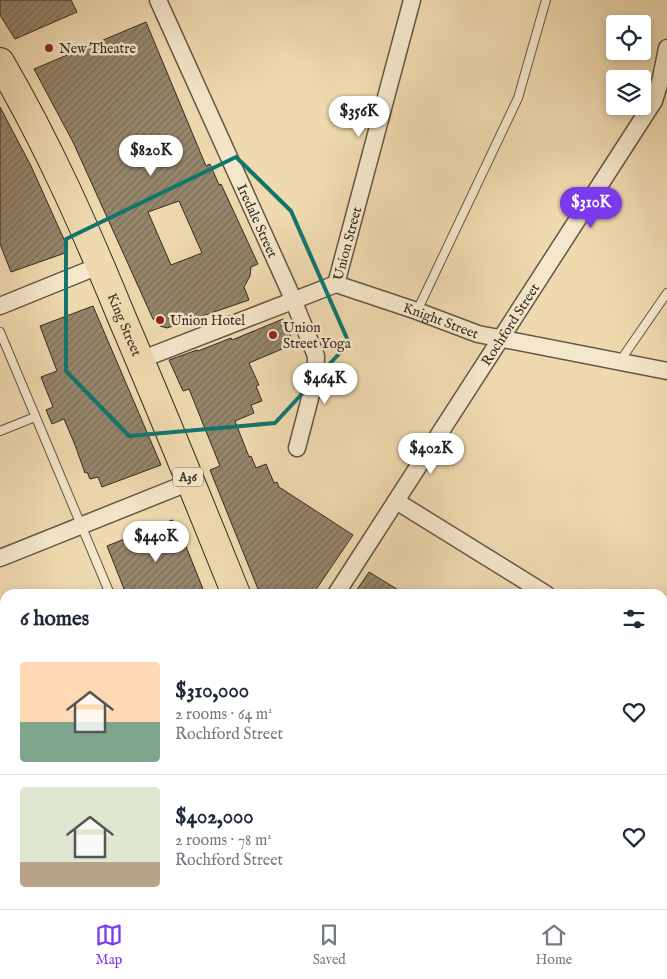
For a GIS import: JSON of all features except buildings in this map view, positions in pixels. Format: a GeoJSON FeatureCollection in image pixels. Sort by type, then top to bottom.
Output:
{"type":"FeatureCollection","features":[{"type":"Feature","properties":{"kind":"highway","name":"King Street"},"geometry":{"type":"LineString","coordinates":[[0,62],[58,169],[101,265],[234,589]]}},
{"type":"Feature","properties":{"kind":"street","name":"Iredale Street"},"geometry":{"type":"LineString","coordinates":[[158,0],[293,300],[316,356],[315,379],[298,448]]}},
{"type":"Feature","properties":{"kind":"street"},"geometry":{"type":"LineString","coordinates":[[165,15],[173,0]]}},
{"type":"Feature","properties":{"kind":"street","name":"Union Street"},"geometry":{"type":"LineString","coordinates":[[140,360],[336,284],[412,0]]}},
{"type":"Feature","properties":{"kind":"street","name":"Rochford Street"},"geometry":{"type":"LineString","coordinates":[[339,589],[501,339],[660,103],[661,78],[667,48]]}},
{"type":"Feature","properties":{"kind":"street"},"geometry":{"type":"LineString","coordinates":[[0,306],[101,265]]}},
{"type":"Feature","properties":{"kind":"street","name":"Knight Street"},"geometry":{"type":"LineString","coordinates":[[336,284],[418,311],[478,334],[667,371]]}},
{"type":"Feature","properties":{"kind":"street"},"geometry":{"type":"LineString","coordinates":[[0,558],[190,482]]}},
{"type":"Feature","properties":{"kind":"street"},"geometry":{"type":"LineString","coordinates":[[396,500],[538,589]]}},
{"type":"Feature","properties":{"kind":"lane"},"geometry":{"type":"LineString","coordinates":[[418,311],[518,98],[546,0]]}},
{"type":"Feature","properties":{"kind":"lane"},"geometry":{"type":"LineString","coordinates":[[619,363],[667,293]]}},
{"type":"Feature","properties":{"kind":"lane"},"geometry":{"type":"LineString","coordinates":[[0,332],[108,589]]}},
{"type":"Feature","properties":{"kind":"lane"},"geometry":{"type":"LineString","coordinates":[[0,431],[35,417]]}},
{"type":"Feature","properties":{"kind":"highlighted area"},"geometry":{"type":"Polygon","coordinates":[[[236,157],[291,211],[349,343],[275,423],[129,436],[66,371],[66,239],[236,157]]]}},
{"type":"Feature","properties":{"kind":"place","name":"New Theatre"},"geometry":{"type":"Point","coordinates":[49,48]}},
{"type":"Feature","properties":{"kind":"place","name":"Union Hotel"},"geometry":{"type":"Point","coordinates":[160,320]}},
{"type":"Feature","properties":{"kind":"place","name":"Union Street Yoga"},"geometry":{"type":"Point","coordinates":[273,335]}}]}
